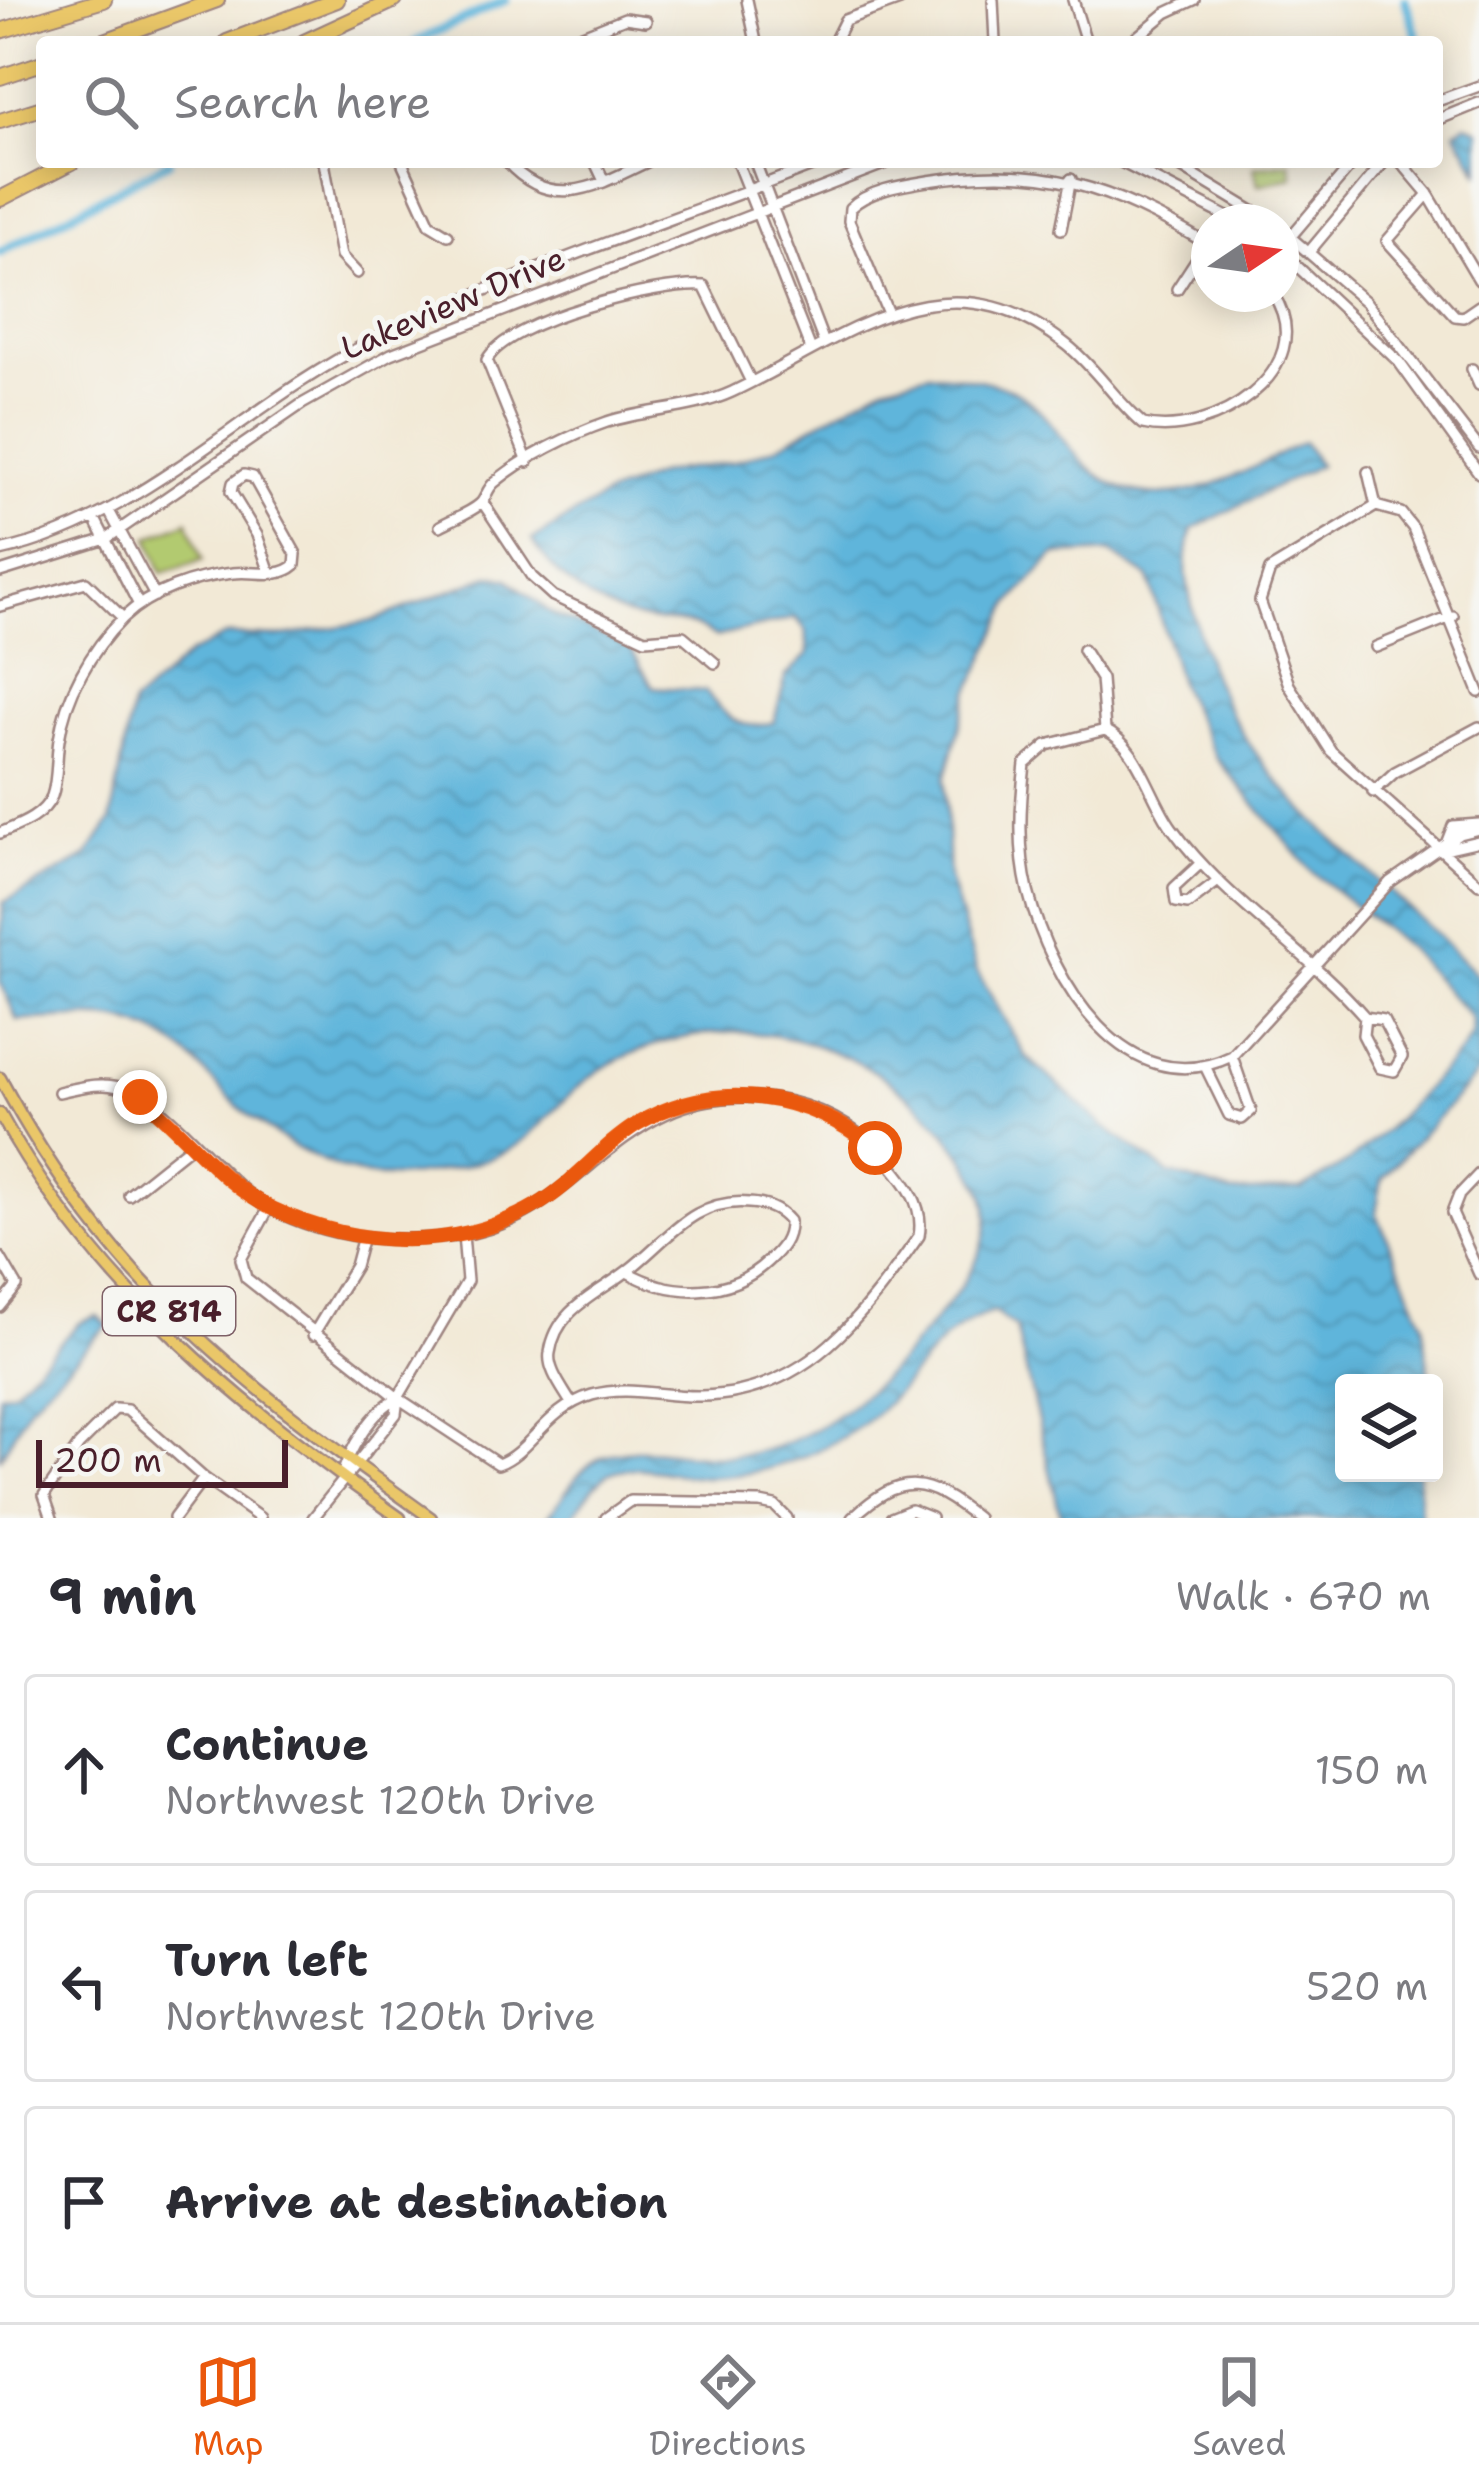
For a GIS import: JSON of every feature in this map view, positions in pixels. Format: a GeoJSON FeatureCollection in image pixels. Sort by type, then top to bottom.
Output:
{"type":"FeatureCollection","features":[{"type":"Feature","properties":{"kind":"highway"},"geometry":{"type":"LineString","coordinates":[[0,31],[104,0]]}},
{"type":"Feature","properties":{"kind":"highway"},"geometry":{"type":"LineString","coordinates":[[119,36],[218,0]]}},
{"type":"Feature","properties":{"kind":"highway"},"geometry":{"type":"LineString","coordinates":[[243,36],[337,0]]}},
{"type":"Feature","properties":{"kind":"highway"},"geometry":{"type":"LineString","coordinates":[[317,36],[395,0]]}},
{"type":"Feature","properties":{"kind":"highway"},"geometry":{"type":"LineString","coordinates":[[0,77],[36,65]]}},
{"type":"Feature","properties":{"kind":"highway"},"geometry":{"type":"LineString","coordinates":[[0,122],[36,110]]}},
{"type":"Feature","properties":{"kind":"highway"},"geometry":{"type":"LineString","coordinates":[[0,200],[61,168]]}},
{"type":"Feature","properties":{"kind":"main road","name":"CR 814"},"geometry":{"type":"LineString","coordinates":[[0,1078],[67,1190],[123,1262],[209,1353],[431,1518]]}},
{"type":"Feature","properties":{"kind":"main road","name":"CR 814"},"geometry":{"type":"LineString","coordinates":[[0,1114],[46,1190],[131,1297],[198,1365],[400,1518]]}},
{"type":"Feature","properties":{"kind":"street"},"geometry":{"type":"LineString","coordinates":[[747,0],[755,36]]}},
{"type":"Feature","properties":{"kind":"street"},"geometry":{"type":"LineString","coordinates":[[836,36],[845,20],[900,0]]}},
{"type":"Feature","properties":{"kind":"street"},"geometry":{"type":"LineString","coordinates":[[993,0],[995,36]]}},
{"type":"Feature","properties":{"kind":"street"},"geometry":{"type":"LineString","coordinates":[[1073,0],[1084,36]]}},
{"type":"Feature","properties":{"kind":"street"},"geometry":{"type":"LineString","coordinates":[[1138,36],[1166,13],[1194,0]]}},
{"type":"Feature","properties":{"kind":"street"},"geometry":{"type":"LineString","coordinates":[[580,36],[625,18],[646,21]]}},
{"type":"Feature","properties":{"kind":"street"},"geometry":{"type":"LineString","coordinates":[[1443,99],[1479,86]]}},
{"type":"Feature","properties":{"kind":"street"},"geometry":{"type":"LineString","coordinates":[[1443,118],[1479,103]]}},
{"type":"Feature","properties":{"kind":"street"},"geometry":{"type":"LineString","coordinates":[[325,168],[341,256],[357,273]]}},
{"type":"Feature","properties":{"kind":"street"},"geometry":{"type":"LineString","coordinates":[[405,168],[430,224],[448,235]]}},
{"type":"Feature","properties":{"kind":"street"},"geometry":{"type":"LineString","coordinates":[[515,168],[544,190],[568,192],[633,168]]}},
{"type":"Feature","properties":{"kind":"street"},"geometry":{"type":"LineString","coordinates":[[598,168],[604,181]]}},
{"type":"Feature","properties":{"kind":"street"},"geometry":{"type":"LineString","coordinates":[[739,168],[810,347]]}},
{"type":"Feature","properties":{"kind":"street"},"geometry":{"type":"LineString","coordinates":[[758,168],[823,340]]}},
{"type":"Feature","properties":{"kind":"street","name":"Lakeview Drive"},"geometry":{"type":"LineString","coordinates":[[0,551],[95,519],[323,368],[433,314],[807,168]]}},
{"type":"Feature","properties":{"kind":"street","name":"Lakeview Drive"},"geometry":{"type":"LineString","coordinates":[[0,572],[106,539],[331,386],[423,340],[771,203],[873,168]]}},
{"type":"Feature","properties":{"kind":"street"},"geometry":{"type":"LineString","coordinates":[[1133,168],[1202,204]]}},
{"type":"Feature","properties":{"kind":"street"},"geometry":{"type":"LineString","coordinates":[[1182,168],[1241,204]]}},
{"type":"Feature","properties":{"kind":"street"},"geometry":{"type":"LineString","coordinates":[[1299,228],[1349,168]]}},
{"type":"Feature","properties":{"kind":"street"},"geometry":{"type":"LineString","coordinates":[[1379,168],[1299,266],[1399,362],[1479,473]]}},
{"type":"Feature","properties":{"kind":"street"},"geometry":{"type":"LineString","coordinates":[[1406,168],[1428,194],[1479,280]]}},
{"type":"Feature","properties":{"kind":"street"},"geometry":{"type":"LineString","coordinates":[[886,311],[849,221],[850,208],[884,191],[946,178],[1032,174],[1071,179],[1098,186],[1191,235]]}},
{"type":"Feature","properties":{"kind":"street"},"geometry":{"type":"LineString","coordinates":[[1061,229],[1071,179]]}},
{"type":"Feature","properties":{"kind":"street"},"geometry":{"type":"LineString","coordinates":[[1428,194],[1387,241],[1455,316],[1463,317],[1479,306]]}},
{"type":"Feature","properties":{"kind":"street"},"geometry":{"type":"LineString","coordinates":[[1299,242],[1391,332],[1479,448]]}},
{"type":"Feature","properties":{"kind":"street"},"geometry":{"type":"LineString","coordinates":[[1177,289],[1191,269]]}},
{"type":"Feature","properties":{"kind":"street"},"geometry":{"type":"LineString","coordinates":[[514,282],[520,301]]}},
{"type":"Feature","properties":{"kind":"street"},"geometry":{"type":"LineString","coordinates":[[528,462],[488,373],[492,350],[595,304],[704,286],[751,382]]}},
{"type":"Feature","properties":{"kind":"street"},"geometry":{"type":"LineString","coordinates":[[440,526],[483,503],[494,482],[605,423],[698,404],[751,382],[823,340],[886,311],[962,304],[1036,326],[1094,370],[1143,424],[1159,428],[1197,424],[1238,404],[1264,384],[1285,344],[1280,312]]}},
{"type":"Feature","properties":{"kind":"street"},"geometry":{"type":"LineString","coordinates":[[1472,369],[1479,385]]}},
{"type":"Feature","properties":{"kind":"street"},"geometry":{"type":"LineString","coordinates":[[1368,472],[1376,506]]}},
{"type":"Feature","properties":{"kind":"street"},"geometry":{"type":"LineString","coordinates":[[0,832],[30,820],[51,798],[64,715],[85,668],[123,618],[154,596],[208,577],[287,572],[296,565],[296,554],[253,477],[244,475],[231,492],[263,547],[271,573]]}},
{"type":"Feature","properties":{"kind":"street"},"geometry":{"type":"LineString","coordinates":[[483,503],[532,577],[553,596],[645,639],[683,636],[715,663]]}},
{"type":"Feature","properties":{"kind":"street"},"geometry":{"type":"LineString","coordinates":[[1479,692],[1453,616],[1413,528],[1401,513],[1376,506],[1264,578],[1260,601],[1289,685],[1331,751],[1479,884]]}},
{"type":"Feature","properties":{"kind":"street"},"geometry":{"type":"LineString","coordinates":[[109,511],[154,596]]}},
{"type":"Feature","properties":{"kind":"street"},"geometry":{"type":"LineString","coordinates":[[95,519],[140,605]]}},
{"type":"Feature","properties":{"kind":"street"},"geometry":{"type":"LineString","coordinates":[[0,606],[86,582],[123,618]]}},
{"type":"Feature","properties":{"kind":"street"},"geometry":{"type":"LineString","coordinates":[[1376,647],[1453,616]]}},
{"type":"Feature","properties":{"kind":"street"},"geometry":{"type":"LineString","coordinates":[[1083,650],[1097,667],[1106,696],[1105,730]]}},
{"type":"Feature","properties":{"kind":"street"},"geometry":{"type":"LineString","coordinates":[[1373,792],[1395,772],[1479,727]]}},
{"type":"Feature","properties":{"kind":"street"},"geometry":{"type":"LineString","coordinates":[[1365,1017],[1363,1035],[1380,1068],[1394,1072],[1402,1057],[1383,1020],[1365,1017],[1312,966],[1217,882],[1170,826],[1124,743],[1105,730],[1047,745],[1025,764],[1021,844],[1038,924],[1074,995],[1114,1042],[1160,1067],[1206,1068],[1232,1056],[1312,966],[1354,916],[1390,882],[1444,849],[1479,841]]}},
{"type":"Feature","properties":{"kind":"street"},"geometry":{"type":"LineString","coordinates":[[1444,849],[1454,826],[1479,826]]}},
{"type":"Feature","properties":{"kind":"street"},"geometry":{"type":"LineString","coordinates":[[1201,863],[1174,888],[1176,902],[1189,904],[1217,882]]}},
{"type":"Feature","properties":{"kind":"street"},"geometry":{"type":"LineString","coordinates":[[1206,1068],[1228,1115],[1242,1119],[1251,1111],[1251,1101],[1232,1056]]}},
{"type":"Feature","properties":{"kind":"street"},"geometry":{"type":"LineString","coordinates":[[59,1092],[119,1087],[164,1115],[269,1208],[362,1240],[463,1235],[538,1204],[638,1124],[670,1108],[743,1095],[786,1100],[849,1127],[900,1175],[922,1220],[919,1237],[852,1326],[825,1354],[793,1375],[728,1394],[640,1389],[571,1403],[533,1430],[509,1460],[497,1464],[314,1335],[239,1269],[269,1208]]}},
{"type":"Feature","properties":{"kind":"street"},"geometry":{"type":"LineString","coordinates":[[129,1195],[193,1144]]}},
{"type":"Feature","properties":{"kind":"street"},"geometry":{"type":"LineString","coordinates":[[1479,1174],[1459,1195],[1453,1213],[1479,1274]]}},
{"type":"Feature","properties":{"kind":"street"},"geometry":{"type":"LineString","coordinates":[[571,1403],[549,1360],[550,1347],[570,1312],[704,1208],[757,1203],[772,1207],[789,1221],[790,1231],[776,1254],[758,1270],[720,1288],[698,1291],[647,1283],[627,1272]]}},
{"type":"Feature","properties":{"kind":"street"},"geometry":{"type":"LineString","coordinates":[[342,1477],[358,1468],[396,1414],[398,1398],[467,1281],[463,1235]]}},
{"type":"Feature","properties":{"kind":"street"},"geometry":{"type":"LineString","coordinates":[[314,1335],[355,1266],[362,1240]]}},
{"type":"Feature","properties":{"kind":"street"},"geometry":{"type":"LineString","coordinates":[[0,1258],[16,1286],[0,1307]]}},
{"type":"Feature","properties":{"kind":"street"},"geometry":{"type":"LineString","coordinates":[[314,1518],[342,1477],[346,1459],[385,1405],[398,1398]]}},
{"type":"Feature","properties":{"kind":"street"},"geometry":{"type":"LineString","coordinates":[[52,1518],[44,1495],[79,1445],[116,1409],[128,1410],[204,1478],[260,1518]]}},
{"type":"Feature","properties":{"kind":"street"},"geometry":{"type":"LineString","coordinates":[[174,1518],[204,1478]]}},
{"type":"Feature","properties":{"kind":"street"},"geometry":{"type":"LineString","coordinates":[[852,1518],[885,1491],[912,1484],[944,1491],[976,1518]]}},
{"type":"Feature","properties":{"kind":"street"},"geometry":{"type":"LineString","coordinates":[[606,1518],[630,1501],[760,1503],[775,1506],[787,1518]]}},
{"type":"Feature","properties":{"kind":"street"},"geometry":{"type":"LineString","coordinates":[[891,1518],[911,1510],[932,1518]]}},
{"type":"Feature","properties":{"kind":"green space"},"geometry":{"type":"Polygon","coordinates":[[[1254,168],[1291,168],[1293,177],[1258,185],[1254,168]]]}},
{"type":"Feature","properties":{"kind":"green space"},"geometry":{"type":"Polygon","coordinates":[[[188,521],[203,560],[162,573],[149,537],[188,521]]]}},
{"type":"Feature","properties":{"kind":"water"},"geometry":{"type":"Polygon","coordinates":[[[1466,124],[1479,130],[1479,172],[1455,131],[1466,124]]]}},
{"type":"Feature","properties":{"kind":"water"},"geometry":{"type":"Polygon","coordinates":[[[929,373],[980,380],[1017,393],[1036,406],[1089,468],[1115,485],[1142,493],[1197,490],[1303,442],[1319,465],[1193,529],[1187,578],[1215,683],[1242,733],[1313,819],[1479,977],[1479,1072],[1382,1179],[1376,1212],[1423,1322],[1429,1374],[1335,1374],[1335,1482],[1418,1482],[1420,1518],[1061,1518],[1016,1328],[994,1312],[954,1332],[875,1415],[822,1448],[767,1469],[728,1476],[618,1471],[597,1484],[571,1518],[547,1518],[580,1473],[608,1455],[638,1450],[745,1454],[799,1437],[870,1390],[923,1334],[954,1296],[980,1252],[987,1207],[980,1185],[949,1137],[910,1098],[866,1067],[816,1046],[764,1034],[710,1034],[656,1045],[603,1068],[527,1137],[501,1153],[442,1171],[381,1177],[333,1166],[288,1142],[246,1113],[180,1049],[148,1030],[101,1018],[17,1020],[0,981],[3,903],[87,856],[111,821],[132,705],[190,654],[227,635],[279,637],[372,621],[491,575],[508,579],[551,613],[630,648],[653,687],[705,691],[743,724],[774,722],[786,676],[808,654],[806,630],[796,618],[715,637],[688,624],[627,615],[579,591],[532,540],[605,496],[662,473],[733,462],[776,447],[885,385],[929,373]],[[1110,552],[1055,555],[1010,604],[969,692],[945,779],[949,878],[977,971],[1024,1054],[1106,1128],[1168,1173],[1231,1193],[1302,1189],[1351,1160],[1394,1122],[1463,1049],[1472,1033],[1471,1018],[1407,947],[1312,872],[1216,758],[1180,686],[1149,578],[1110,552]]]}},
{"type":"Feature","properties":{"kind":"water"},"geometry":{"type":"Polygon","coordinates":[[[97,1316],[108,1325],[29,1406],[0,1459],[0,1394],[14,1390],[79,1323],[97,1316]]]}},
{"type":"Feature","properties":{"kind":"waterway"},"geometry":{"type":"LineString","coordinates":[[428,36],[506,0]]}},
{"type":"Feature","properties":{"kind":"waterway"},"geometry":{"type":"LineString","coordinates":[[1405,0],[1417,36]]}},
{"type":"Feature","properties":{"kind":"waterway"},"geometry":{"type":"LineString","coordinates":[[0,252],[158,168]]}},
{"type":"Feature","properties":{"kind":"route"},"geometry":{"type":"LineString","coordinates":[[140,1097],[233,1183],[269,1208],[362,1240],[463,1235],[501,1222],[538,1204],[576,1177],[638,1124],[670,1108],[706,1099],[743,1095],[786,1100],[823,1112],[875,1148]]}}]}
